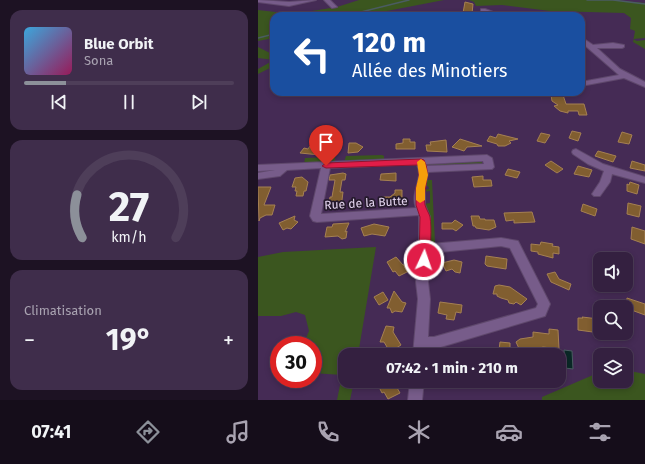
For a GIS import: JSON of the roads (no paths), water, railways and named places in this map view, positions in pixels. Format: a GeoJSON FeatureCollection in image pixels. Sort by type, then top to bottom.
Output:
{"type":"FeatureCollection","features":[{"type":"Feature","properties":{"kind":"street"},"geometry":{"type":"LineString","coordinates":[[258,0],[288,2],[313,0]]}},
{"type":"Feature","properties":{"kind":"street"},"geometry":{"type":"LineString","coordinates":[[327,0],[334,7]]}},
{"type":"Feature","properties":{"kind":"street"},"geometry":{"type":"LineString","coordinates":[[483,10],[489,12]]}},
{"type":"Feature","properties":{"kind":"street"},"geometry":{"type":"LineString","coordinates":[[585,42],[623,76],[645,85]]}},
{"type":"Feature","properties":{"kind":"street"},"geometry":{"type":"LineString","coordinates":[[592,47],[613,45],[622,46]]}},
{"type":"Feature","properties":{"kind":"street"},"geometry":{"type":"LineString","coordinates":[[585,83],[623,76]]}},
{"type":"Feature","properties":{"kind":"street"},"geometry":{"type":"LineString","coordinates":[[576,152],[584,159],[609,169],[645,180]]}},
{"type":"Feature","properties":{"kind":"street"},"geometry":{"type":"LineString","coordinates":[[258,168],[326,166],[489,167],[487,158],[422,166]]}},
{"type":"Feature","properties":{"kind":"street","name":"Rue de la Butte"},"geometry":{"type":"LineString","coordinates":[[326,166],[315,216],[317,218],[412,213],[423,211]]}},
{"type":"Feature","properties":{"kind":"street"},"geometry":{"type":"LineString","coordinates":[[421,348],[424,299],[422,282],[426,249],[425,217],[420,205],[420,188],[423,179],[422,166]]}},
{"type":"Feature","properties":{"kind":"street"},"geometry":{"type":"LineString","coordinates":[[258,176],[277,174],[284,167]]}},
{"type":"Feature","properties":{"kind":"street"},"geometry":{"type":"LineString","coordinates":[[597,194],[605,182],[609,169]]}},
{"type":"Feature","properties":{"kind":"street"},"geometry":{"type":"LineString","coordinates":[[423,348],[434,343],[541,312],[544,304],[514,244],[501,242],[426,249]]}},
{"type":"Feature","properties":{"kind":"street"},"geometry":{"type":"LineString","coordinates":[[415,400],[416,388]]}},
{"type":"Feature","properties":{"kind":"waterway"},"geometry":{"type":"LineString","coordinates":[[361,12],[409,0]]}},
{"type":"Feature","properties":{"kind":"waterway"},"geometry":{"type":"LineString","coordinates":[[587,0],[613,0],[645,4]]}},
{"type":"Feature","properties":{"kind":"waterway"},"geometry":{"type":"LineString","coordinates":[[258,38],[270,35]]}}]}
